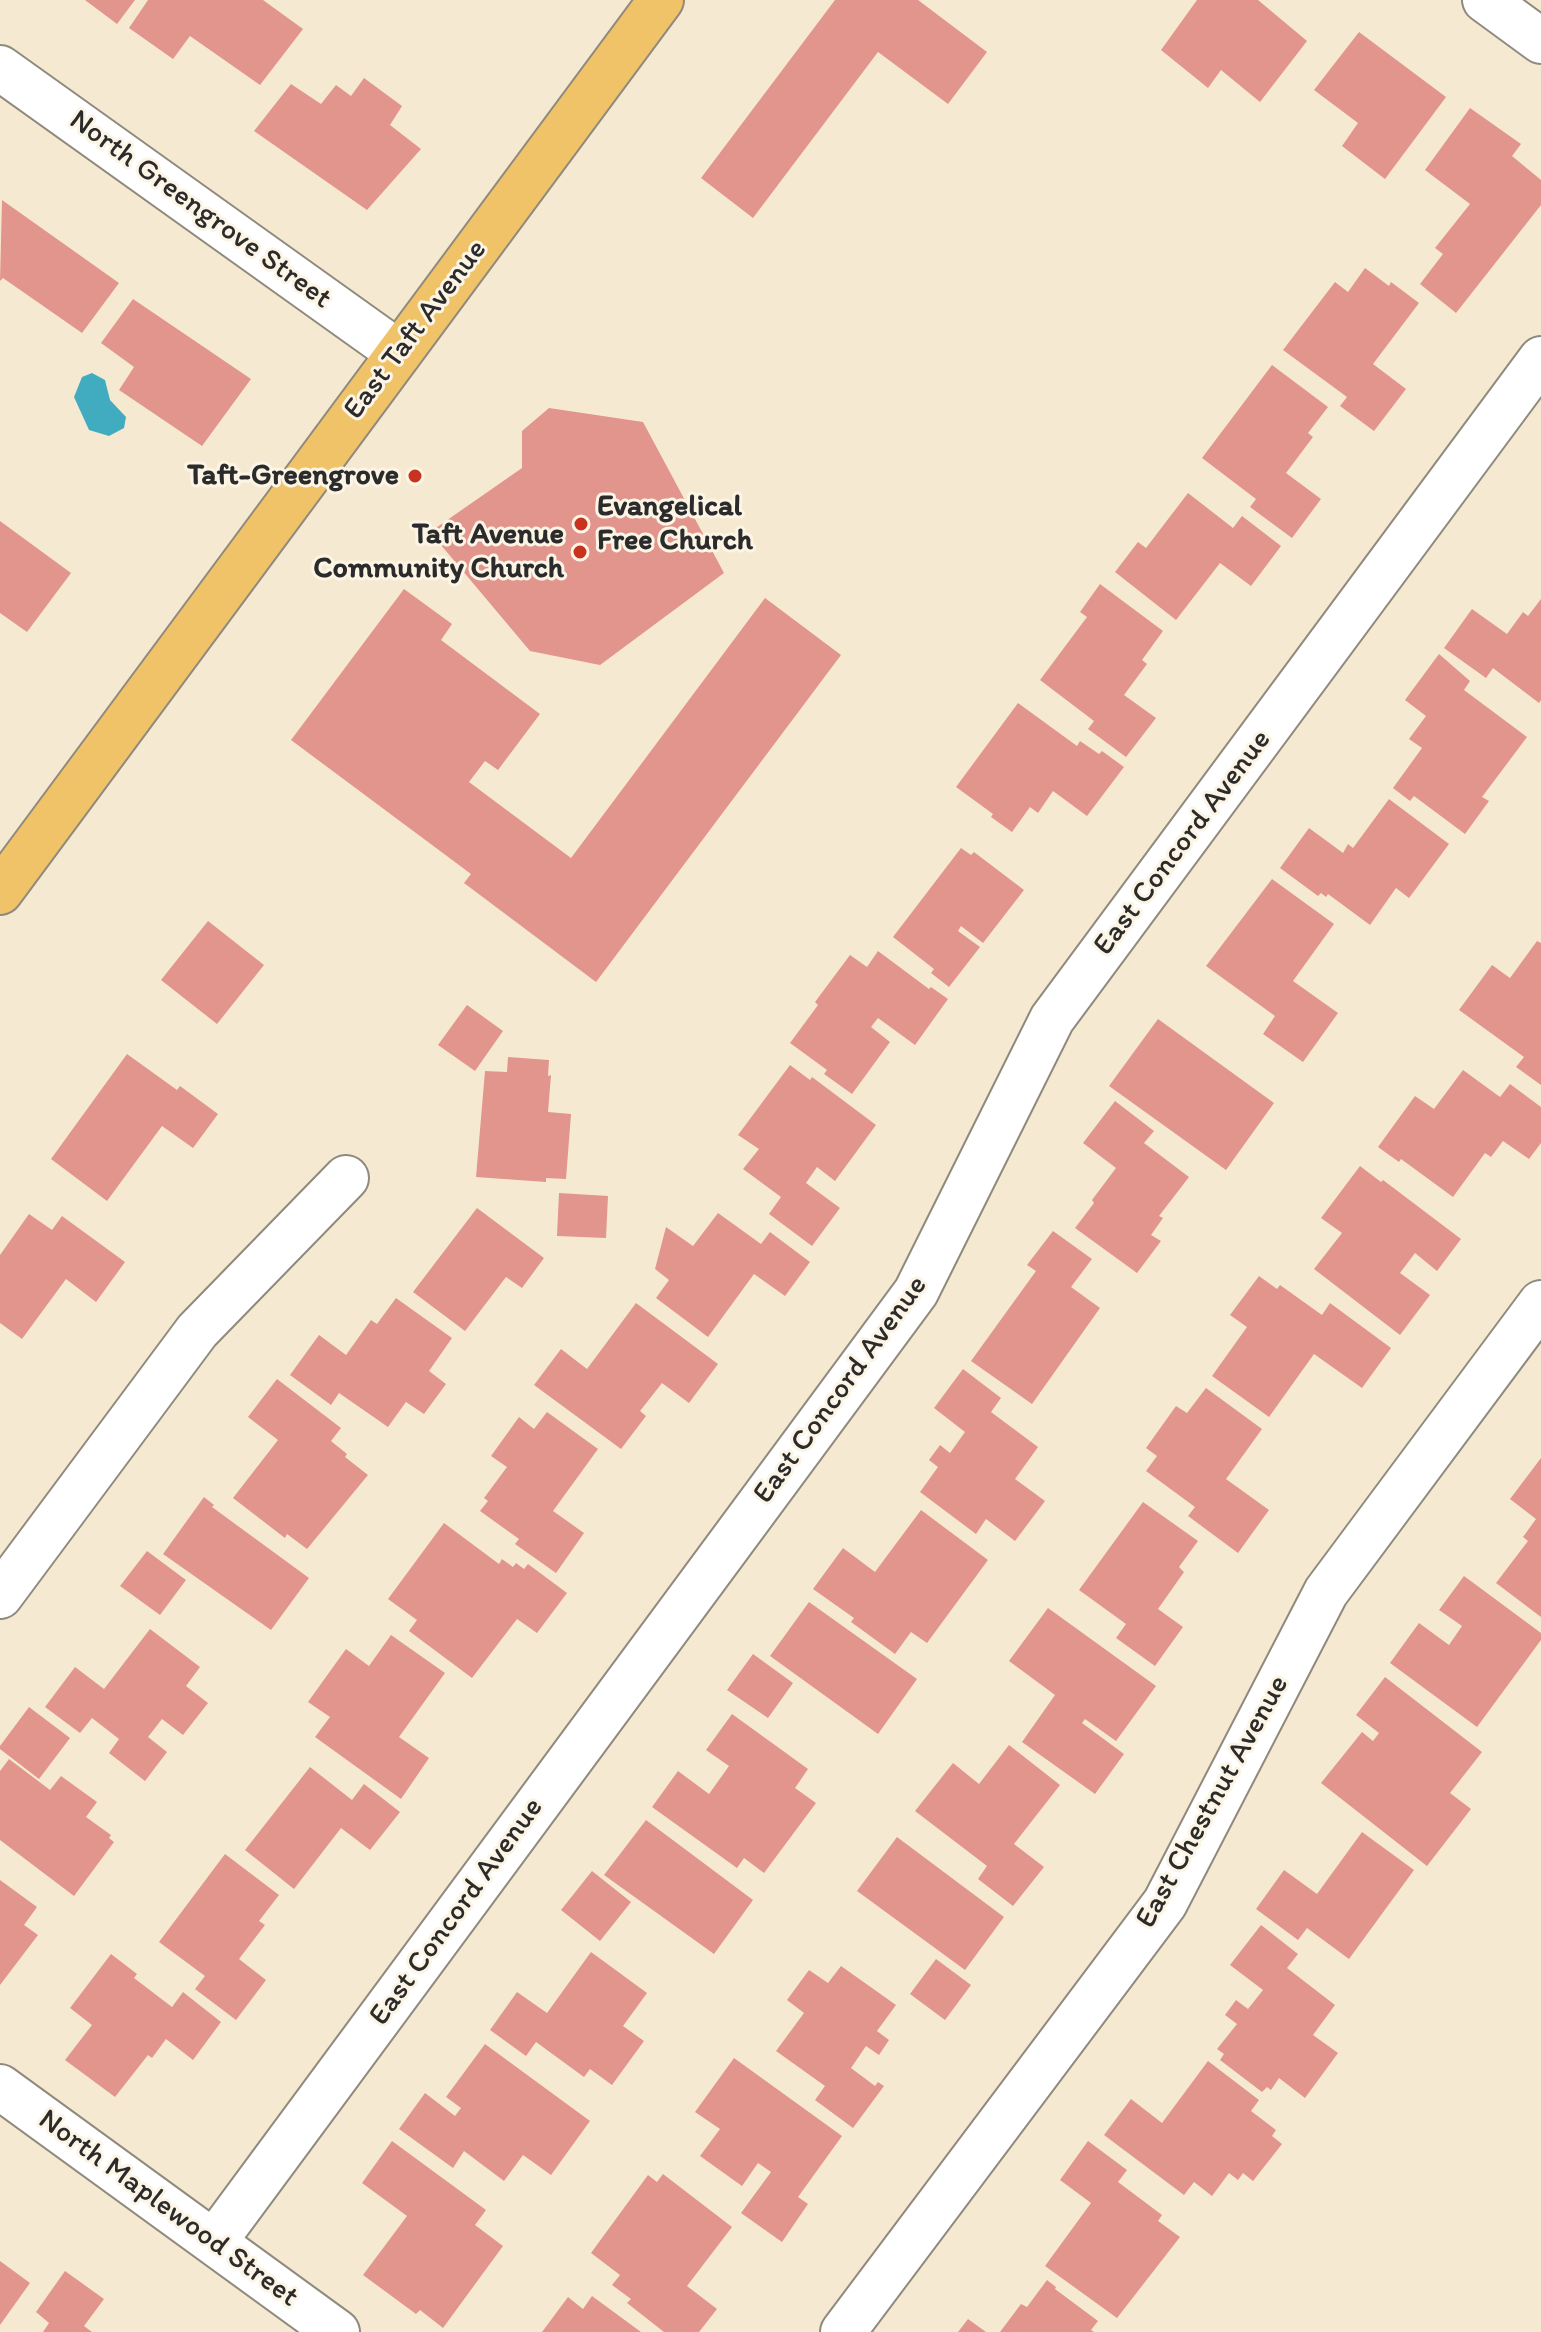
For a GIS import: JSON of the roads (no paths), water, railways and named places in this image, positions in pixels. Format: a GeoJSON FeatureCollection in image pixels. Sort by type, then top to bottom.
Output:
{"type":"FeatureCollection","features":[{"type":"Feature","properties":{"kind":"main road","name":"East Taft Avenue"},"geometry":{"type":"LineString","coordinates":[[0,892],[661,0]]}},
{"type":"Feature","properties":{"kind":"street"},"geometry":{"type":"LineString","coordinates":[[1485,0],[1541,41]]}},
{"type":"Feature","properties":{"kind":"street","name":"North Greengrove Street"},"geometry":{"type":"LineString","coordinates":[[0,68],[399,353]]}},
{"type":"Feature","properties":{"kind":"street","name":"East Concord Avenue"},"geometry":{"type":"LineString","coordinates":[[214,2242],[916,1292],[1052,1019],[1541,359]]}},
{"type":"Feature","properties":{"kind":"street"},"geometry":{"type":"LineString","coordinates":[[0,1596],[197,1331],[346,1178]]}},
{"type":"Feature","properties":{"kind":"street","name":"East Chestnut Avenue"},"geometry":{"type":"LineString","coordinates":[[843,2332],[1165,1903],[1326,1592],[1541,1303]]}},
{"type":"Feature","properties":{"kind":"street","name":"North Maplewood Street"},"geometry":{"type":"LineString","coordinates":[[0,2087],[337,2332]]}},
{"type":"Feature","properties":{"kind":"water"},"geometry":{"type":"Polygon","coordinates":[[[92,373],[105,380],[110,400],[126,417],[124,428],[109,436],[89,430],[74,397],[82,377],[92,373]]]}},
{"type":"Feature","properties":{"kind":"place","name":"Taft-Greengrove"},"geometry":{"type":"Point","coordinates":[415,476]}},
{"type":"Feature","properties":{"kind":"place","name":"Evangelical Free Church"},"geometry":{"type":"Point","coordinates":[581,524]}},
{"type":"Feature","properties":{"kind":"place","name":"Taft Avenue Community Church"},"geometry":{"type":"Point","coordinates":[580,552]}}]}
